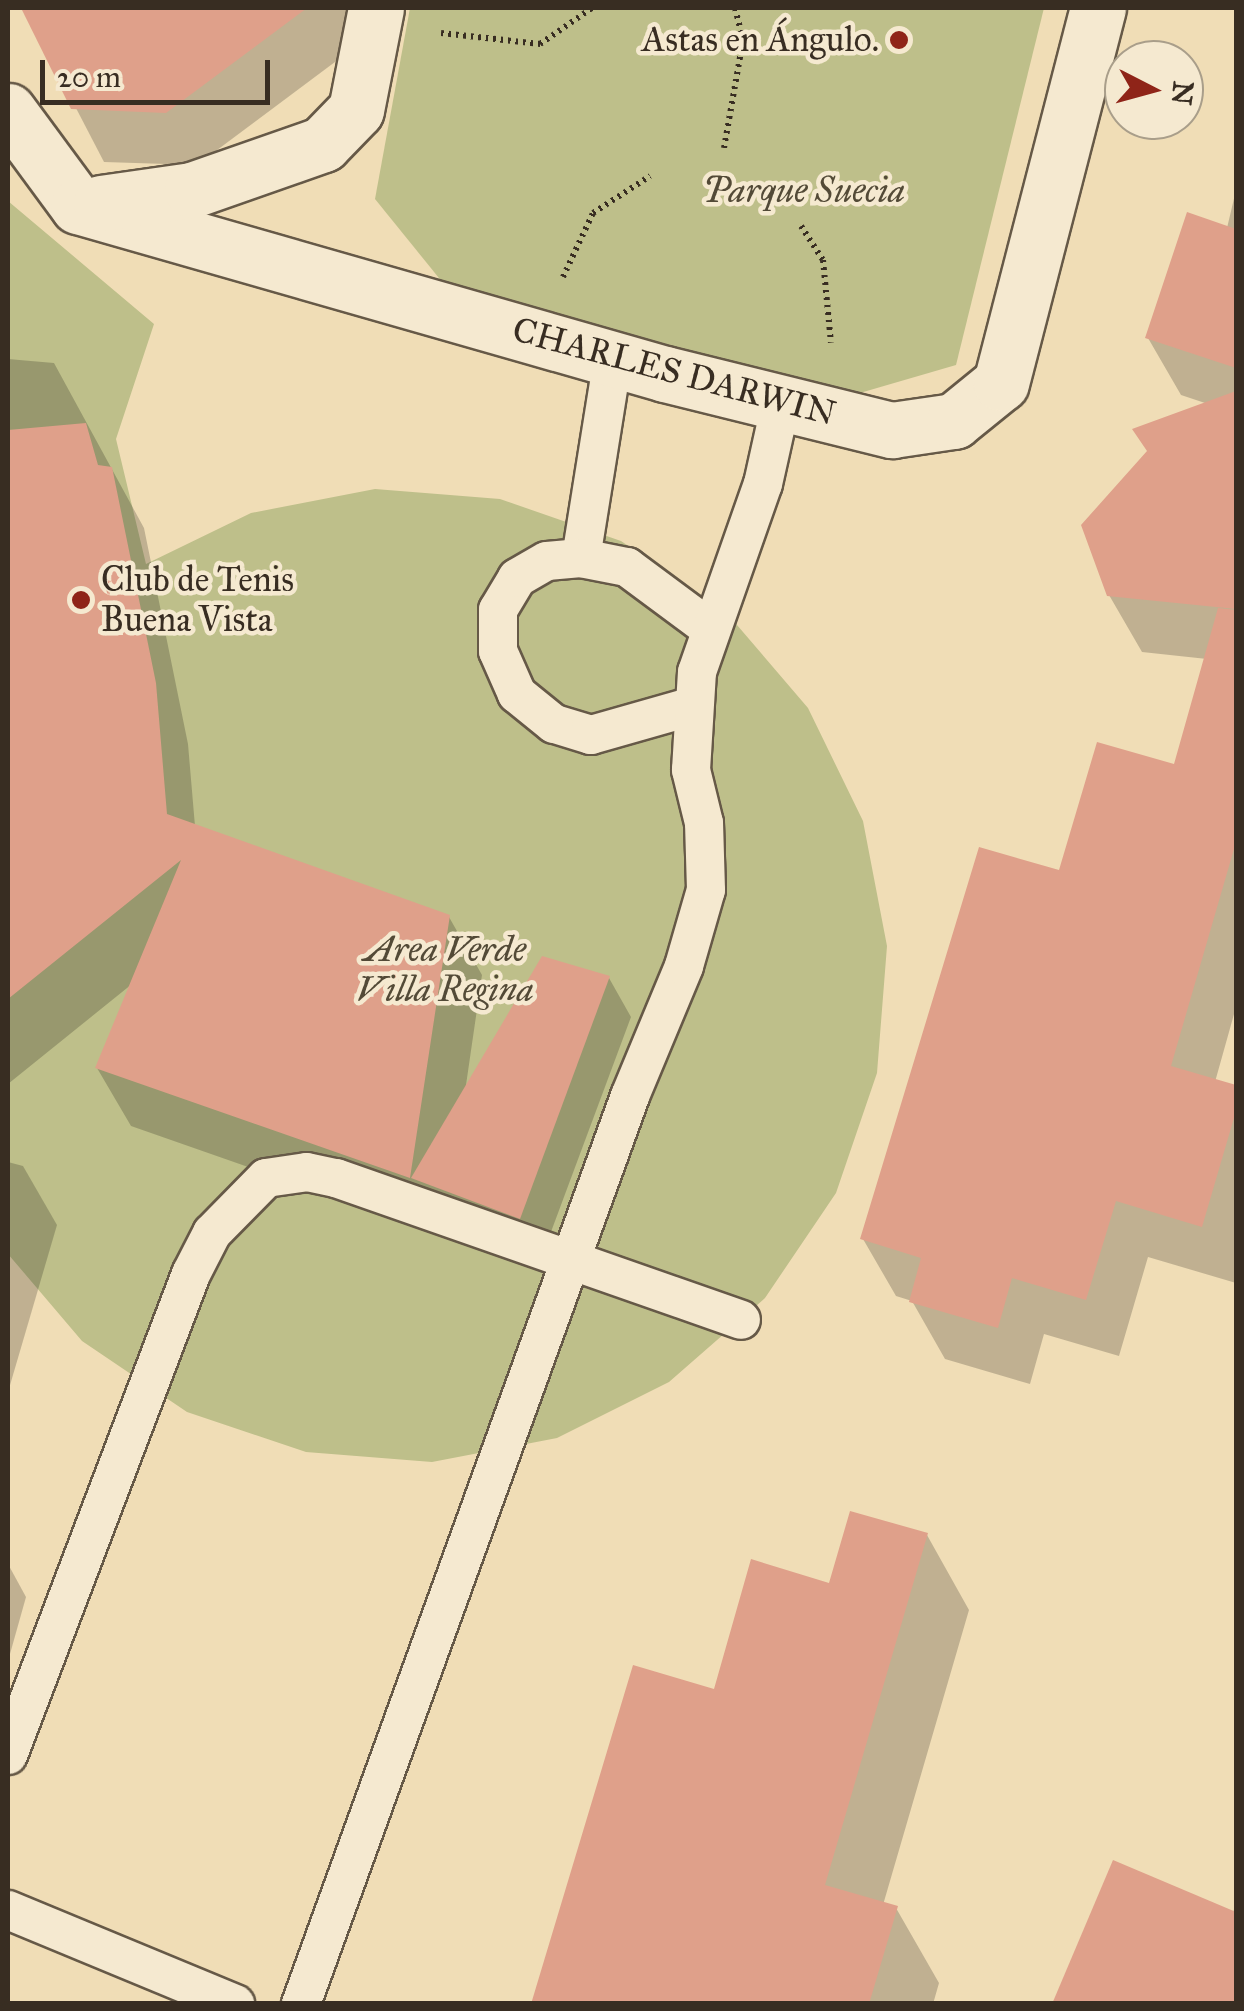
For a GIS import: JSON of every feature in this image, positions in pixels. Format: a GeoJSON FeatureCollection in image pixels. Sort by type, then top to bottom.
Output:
{"type":"FeatureCollection","features":[{"type":"Feature","properties":{"kind":"street","name":"CHARLES DARWIN"},"geometry":{"type":"LineString","coordinates":[[78,206],[781,403],[892,430],[954,421],[1001,384],[1098,8]]}},
{"type":"Feature","properties":{"kind":"street"},"geometry":{"type":"LineString","coordinates":[[8,112],[78,206],[192,190],[322,144],[356,110],[399,19]]}},
{"type":"Feature","properties":{"kind":"lane"},"geometry":{"type":"LineString","coordinates":[[580,558],[613,358]]}},
{"type":"Feature","properties":{"kind":"lane"},"geometry":{"type":"LineString","coordinates":[[301,2004],[573,1256],[684,966],[706,890],[704,824],[690,770],[694,706],[709,628],[762,484],[781,403]]}},
{"type":"Feature","properties":{"kind":"lane"},"geometry":{"type":"LineString","coordinates":[[694,706],[591,735],[554,724],[517,694],[498,651],[498,610],[517,578],[547,561],[580,558],[627,567],[709,628]]}},
{"type":"Feature","properties":{"kind":"lane"},"geometry":{"type":"LineString","coordinates":[[8,1755],[191,1274],[212,1232],[266,1178],[308,1172],[573,1256],[741,1320]]}},
{"type":"Feature","properties":{"kind":"lane"},"geometry":{"type":"LineString","coordinates":[[8,1910],[235,2004]]}},
{"type":"Feature","properties":{"kind":"path"},"geometry":{"type":"LineString","coordinates":[[399,19],[540,44],[592,8]]}},
{"type":"Feature","properties":{"kind":"path"},"geometry":{"type":"LineString","coordinates":[[724,148],[743,40],[735,8]]}},
{"type":"Feature","properties":{"kind":"path"},"geometry":{"type":"LineString","coordinates":[[556,290],[593,212],[650,176]]}},
{"type":"Feature","properties":{"kind":"path"},"geometry":{"type":"LineString","coordinates":[[801,226],[823,260],[831,342]]}},
{"type":"Feature","properties":{"kind":"green space","name":"Parque Suecia"},"geometry":{"type":"Polygon","coordinates":[[[410,8],[1044,8],[956,365],[853,395],[443,283],[375,199],[410,8]]]}},
{"type":"Feature","properties":{"kind":"green space","name":"Area Verde Villa Regina"},"geometry":{"type":"Polygon","coordinates":[[[8,201],[154,324],[116,439],[146,564],[251,513],[375,489],[500,499],[621,541],[725,611],[808,708],[863,821],[887,946],[877,1073],[836,1193],[765,1298],[669,1382],[557,1438],[432,1462],[306,1452],[187,1412],[82,1341],[8,1254],[8,201]]]}},
{"type":"Feature","properties":{"kind":"building"},"geometry":{"type":"Polygon","coordinates":[[[21,8],[307,8],[166,113],[71,109],[21,8]]]}},
{"type":"Feature","properties":{"kind":"building"},"geometry":{"type":"Polygon","coordinates":[[[1187,212],[1236,229],[1236,368],[1145,338],[1187,212]]]}},
{"type":"Feature","properties":{"kind":"building"},"geometry":{"type":"Polygon","coordinates":[[[1236,391],[1236,609],[1107,596],[1081,525],[1147,451],[1132,429],[1236,391]]]}},
{"type":"Feature","properties":{"kind":"building"},"geometry":{"type":"Polygon","coordinates":[[[86,423],[98,465],[112,467],[156,683],[167,814],[450,915],[410,1178],[95,1068],[181,860],[8,999],[8,430],[86,423]]]}},
{"type":"Feature","properties":{"kind":"building"},"geometry":{"type":"Polygon","coordinates":[[[1218,608],[1236,610],[1236,842],[1171,1066],[1236,1085],[1236,1111],[1202,1227],[1116,1201],[1086,1300],[1012,1278],[998,1328],[909,1302],[921,1258],[860,1239],[979,847],[1059,870],[1097,742],[1174,764],[1218,608]]]}},
{"type":"Feature","properties":{"kind":"building"},"geometry":{"type":"Polygon","coordinates":[[[542,956],[610,976],[520,1219],[411,1178],[542,956]]]}},
{"type":"Feature","properties":{"kind":"building"},"geometry":{"type":"Polygon","coordinates":[[[850,1511],[928,1533],[825,1885],[898,1906],[869,2004],[531,2004],[633,1665],[714,1689],[751,1559],[829,1583],[850,1511]]]}},
{"type":"Feature","properties":{"kind":"building"},"geometry":{"type":"Polygon","coordinates":[[[1113,1860],[1236,1912],[1236,2004],[1052,2004],[1113,1860]]]}},
{"type":"Feature","properties":{"kind":"place","name":"Astas en Ángulo."},"geometry":{"type":"Point","coordinates":[899,40]}},
{"type":"Feature","properties":{"kind":"place","name":"Club de Tenis Buena Vista"},"geometry":{"type":"Point","coordinates":[81,600]}}]}
